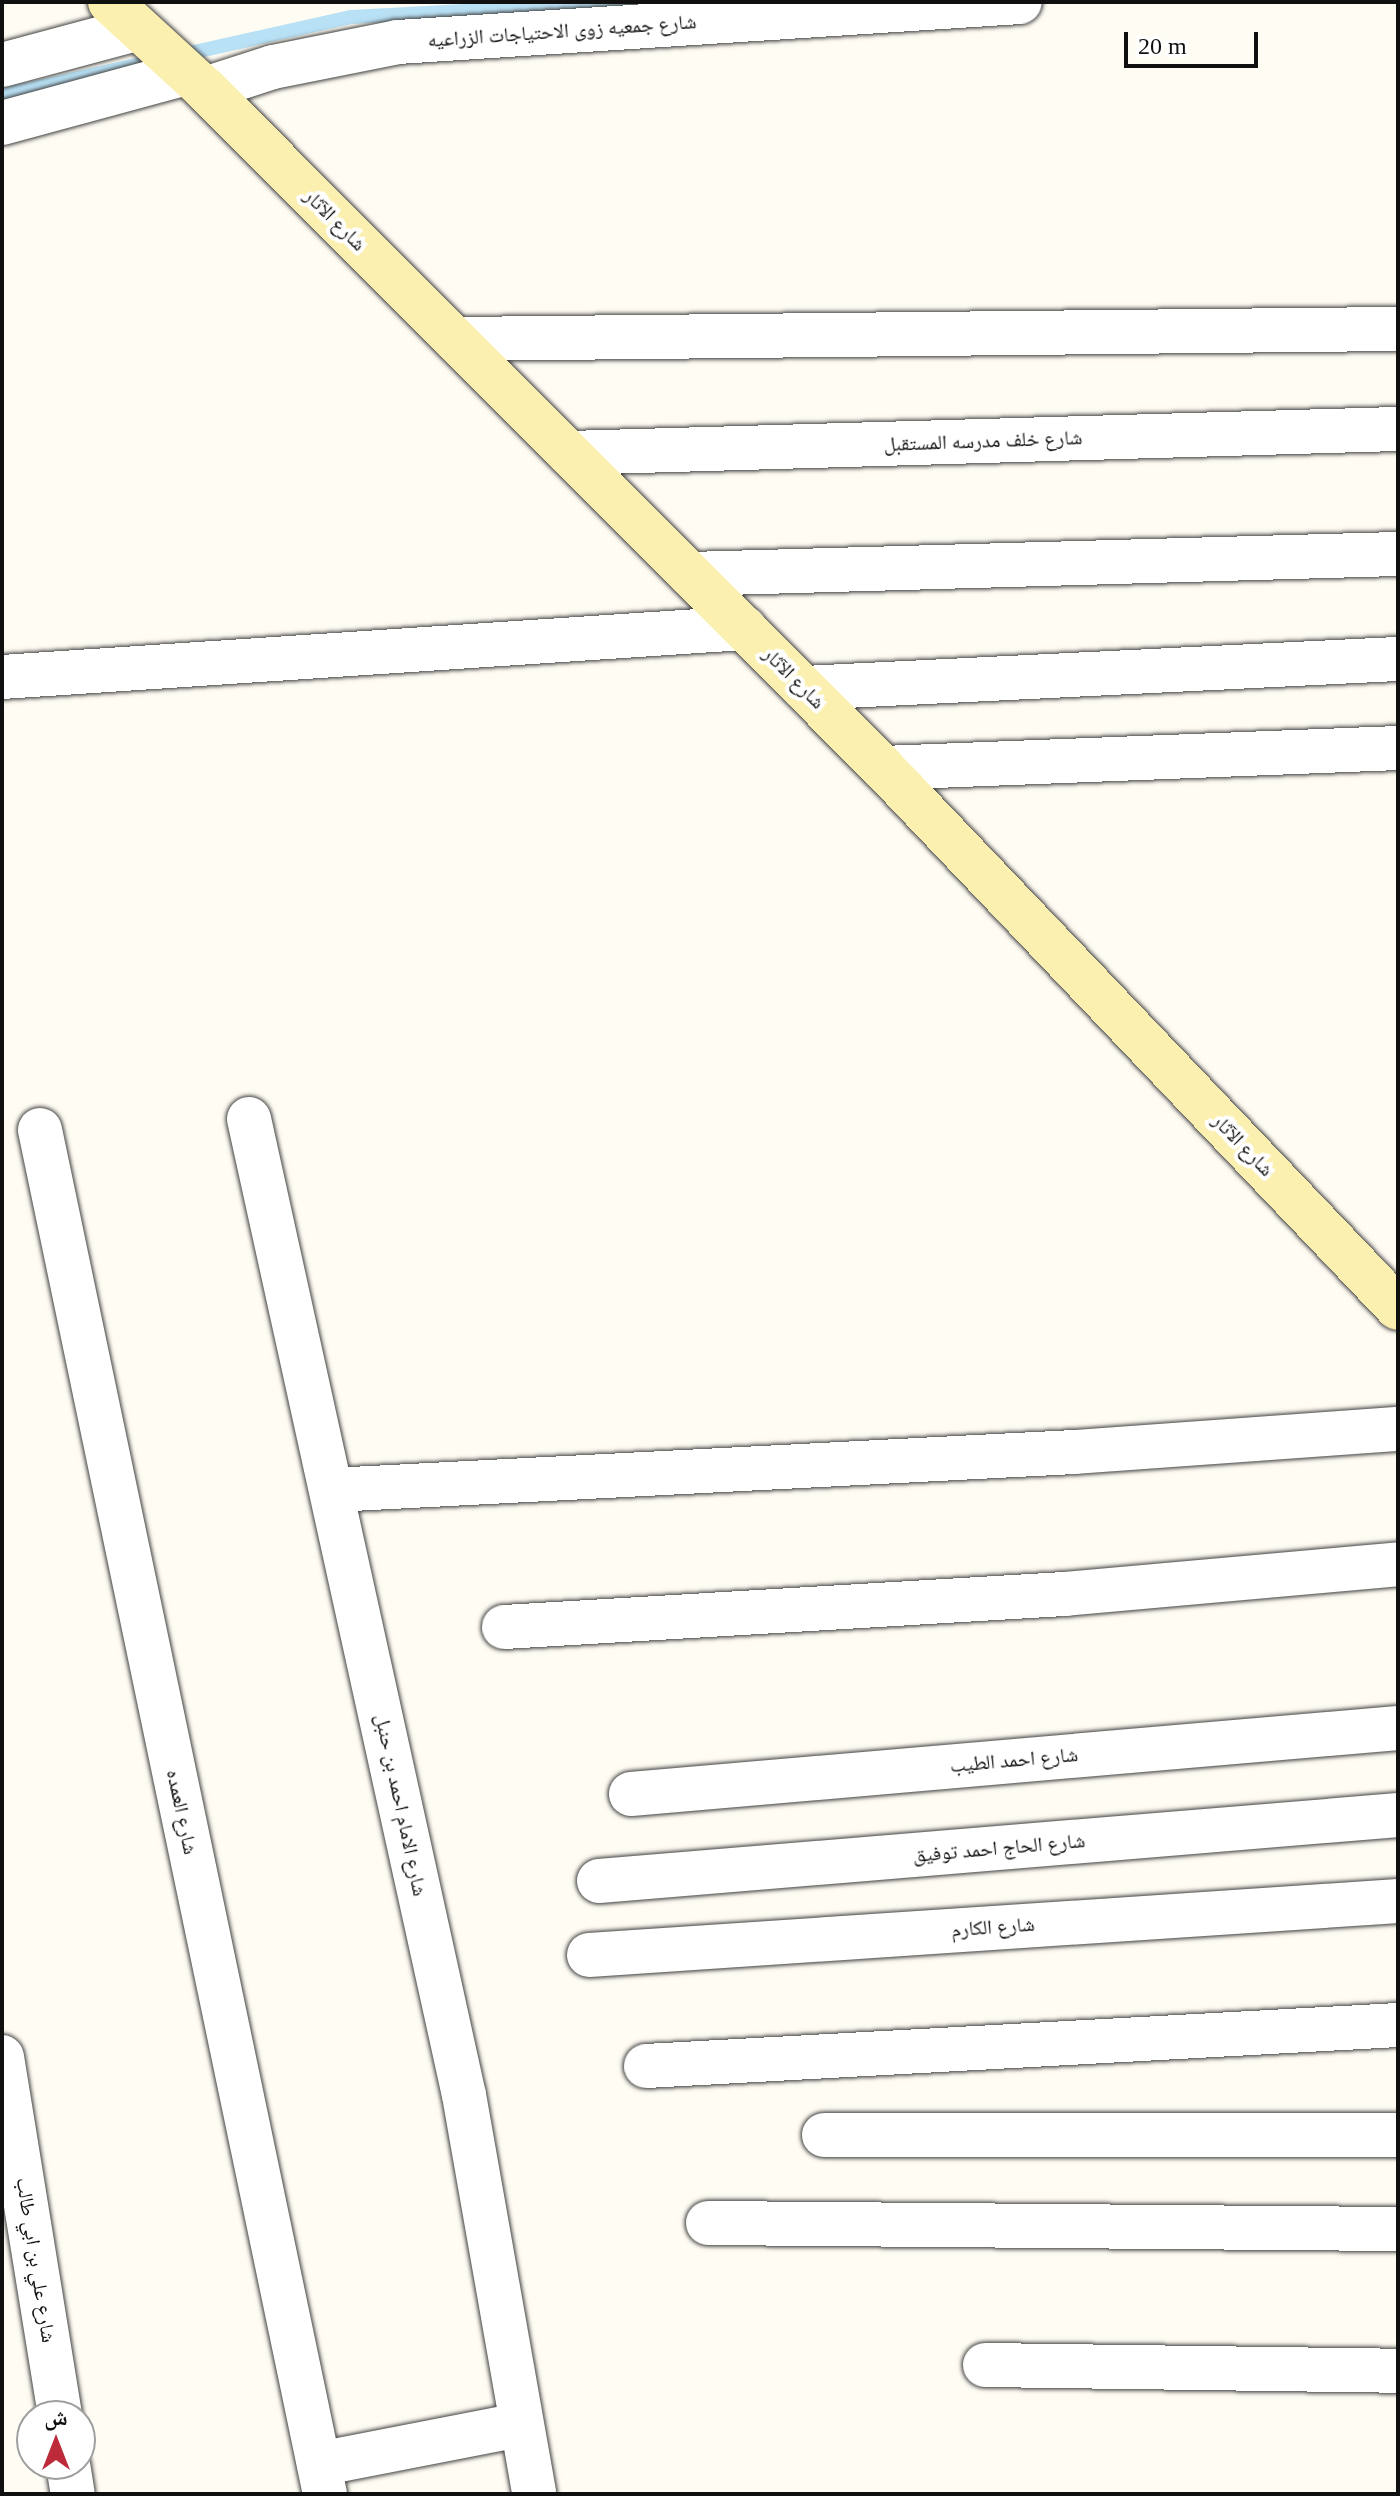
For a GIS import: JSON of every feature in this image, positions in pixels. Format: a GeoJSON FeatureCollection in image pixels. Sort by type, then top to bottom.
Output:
{"type":"FeatureCollection","features":[{"type":"Feature","properties":{"kind":"main road","name":"شارع الآثار"},"geometry":{"type":"LineString","coordinates":[[160,49],[883,768],[1398,1308]]}},
{"type":"Feature","properties":{"kind":"street","name":"شارع جمعيه زوى الاحتياجات الزراعيه"},"geometry":{"type":"LineString","coordinates":[[2,65],[160,49],[335,52],[398,42],[1020,2]]}},
{"type":"Feature","properties":{"kind":"street","name":"شارع جمعيه زوى الاحتياجات الزراعيه"},"geometry":{"type":"LineString","coordinates":[[2,123],[160,49]]}},
{"type":"Feature","properties":{"kind":"street"},"geometry":{"type":"LineString","coordinates":[[455,339],[1398,329]]}},
{"type":"Feature","properties":{"kind":"street","name":"شارع خلف مدرسه المستقبل"},"geometry":{"type":"LineString","coordinates":[[569,453],[1398,429]]}},
{"type":"Feature","properties":{"kind":"street"},"geometry":{"type":"LineString","coordinates":[[690,574],[1398,554]]}},
{"type":"Feature","properties":{"kind":"street"},"geometry":{"type":"LineString","coordinates":[[2,677],[744,628]]}},
{"type":"Feature","properties":{"kind":"street"},"geometry":{"type":"LineString","coordinates":[[804,688],[1398,659]]}},
{"type":"Feature","properties":{"kind":"street"},"geometry":{"type":"LineString","coordinates":[[883,768],[1398,748]]}},
{"type":"Feature","properties":{"kind":"street","name":"شارع الامام احمد بن حنبل"},"geometry":{"type":"LineString","coordinates":[[249,1119],[464,2095],[534,2494]]}},
{"type":"Feature","properties":{"kind":"street","name":"شارع العمده"},"geometry":{"type":"LineString","coordinates":[[40,1130],[322,2479]]}},
{"type":"Feature","properties":{"kind":"street"},"geometry":{"type":"LineString","coordinates":[[332,1490],[1074,1452],[1398,1429]]}},
{"type":"Feature","properties":{"kind":"street"},"geometry":{"type":"LineString","coordinates":[[504,1627],[1065,1594],[1398,1564]]}},
{"type":"Feature","properties":{"kind":"street","name":"شارع احمد الطيب"},"geometry":{"type":"LineString","coordinates":[[631,1794],[1398,1728]]}},
{"type":"Feature","properties":{"kind":"street","name":"شارع الحاج احمد توفيق"},"geometry":{"type":"LineString","coordinates":[[599,1881],[1398,1815]]}},
{"type":"Feature","properties":{"kind":"street","name":"شارع الكارم"},"geometry":{"type":"LineString","coordinates":[[589,1955],[1398,1901]]}},
{"type":"Feature","properties":{"kind":"street"},"geometry":{"type":"LineString","coordinates":[[646,2066],[1398,2025]]}},
{"type":"Feature","properties":{"kind":"street","name":"شارع علي بن ابي طالب"},"geometry":{"type":"LineString","coordinates":[[2,2057],[57,2400]]}},
{"type":"Feature","properties":{"kind":"street"},"geometry":{"type":"LineString","coordinates":[[824,2135],[1398,2135]]}},
{"type":"Feature","properties":{"kind":"street"},"geometry":{"type":"LineString","coordinates":[[708,2223],[1398,2229]]}},
{"type":"Feature","properties":{"kind":"street"},"geometry":{"type":"LineString","coordinates":[[985,2365],[1398,2371]]}},
{"type":"Feature","properties":{"kind":"street"},"geometry":{"type":"LineString","coordinates":[[322,2479],[520,2425]]}},
{"type":"Feature","properties":{"kind":"waterway"},"geometry":{"type":"LineString","coordinates":[[2,95],[351,17],[631,2]]}}]}
